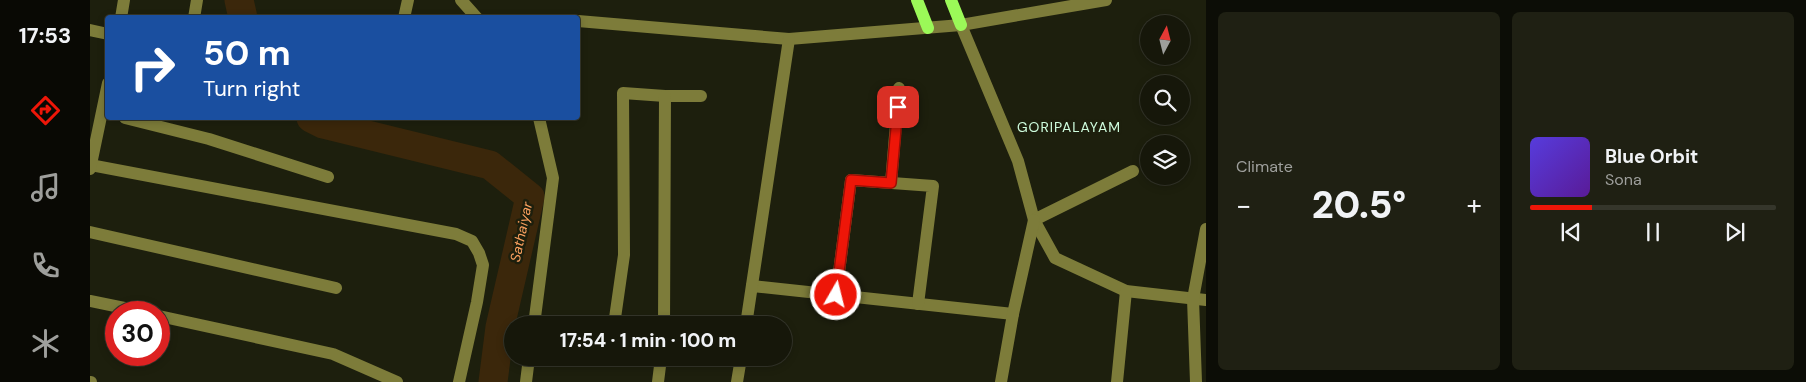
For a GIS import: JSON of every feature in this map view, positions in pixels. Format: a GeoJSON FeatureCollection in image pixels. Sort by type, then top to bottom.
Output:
{"type":"FeatureCollection","features":[{"type":"Feature","properties":{"kind":"main road"},"geometry":{"type":"LineString","coordinates":[[917,0],[928,28]]}},
{"type":"Feature","properties":{"kind":"main road"},"geometry":{"type":"LineString","coordinates":[[951,0],[961,26]]}},
{"type":"Feature","properties":{"kind":"street"},"geometry":{"type":"LineString","coordinates":[[122,15],[124,0]]}},
{"type":"Feature","properties":{"kind":"street"},"geometry":{"type":"LineString","coordinates":[[194,15],[196,0]]}},
{"type":"Feature","properties":{"kind":"street"},"geometry":{"type":"LineString","coordinates":[[405,15],[408,0]]}},
{"type":"Feature","properties":{"kind":"street"},"geometry":{"type":"LineString","coordinates":[[461,0],[474,15]]}},
{"type":"Feature","properties":{"kind":"street"},"geometry":{"type":"LineString","coordinates":[[580,21],[789,39],[961,26],[1106,0]]}},
{"type":"Feature","properties":{"kind":"street"},"geometry":{"type":"LineString","coordinates":[[961,26],[1018,161],[1034,220],[1055,258],[1126,292],[1206,300]]}},
{"type":"Feature","properties":{"kind":"street"},"geometry":{"type":"LineString","coordinates":[[90,30],[105,33]]}},
{"type":"Feature","properties":{"kind":"street"},"geometry":{"type":"LineString","coordinates":[[747,316],[789,39]]}},
{"type":"Feature","properties":{"kind":"street"},"geometry":{"type":"LineString","coordinates":[[891,183],[899,88]]}},
{"type":"Feature","properties":{"kind":"street"},"geometry":{"type":"LineString","coordinates":[[615,316],[624,255],[623,93],[701,96]]}},
{"type":"Feature","properties":{"kind":"street"},"geometry":{"type":"LineString","coordinates":[[105,94],[90,166],[456,234],[472,241],[480,253],[482,265],[477,302],[460,382]]}},
{"type":"Feature","properties":{"kind":"street"},"geometry":{"type":"LineString","coordinates":[[664,316],[665,96]]}},
{"type":"Feature","properties":{"kind":"street"},"geometry":{"type":"LineString","coordinates":[[133,120],[209,140],[328,177]]}},
{"type":"Feature","properties":{"kind":"street"},"geometry":{"type":"LineString","coordinates":[[535,316],[553,178],[539,120]]}},
{"type":"Feature","properties":{"kind":"street"},"geometry":{"type":"LineString","coordinates":[[1034,220],[1133,170]]}},
{"type":"Feature","properties":{"kind":"street"},"geometry":{"type":"LineString","coordinates":[[836,295],[851,180],[933,186],[918,304]]}},
{"type":"Feature","properties":{"kind":"street"},"geometry":{"type":"LineString","coordinates":[[1001,382],[1013,314],[1034,220]]}},
{"type":"Feature","properties":{"kind":"street"},"geometry":{"type":"LineString","coordinates":[[1196,382],[1193,299],[1206,229]]}},
{"type":"Feature","properties":{"kind":"street"},"geometry":{"type":"LineString","coordinates":[[90,232],[336,288]]}},
{"type":"Feature","properties":{"kind":"street"},"geometry":{"type":"LineString","coordinates":[[752,286],[1013,314]]}},
{"type":"Feature","properties":{"kind":"street"},"geometry":{"type":"LineString","coordinates":[[1117,382],[1126,292]]}},
{"type":"Feature","properties":{"kind":"street"},"geometry":{"type":"LineString","coordinates":[[90,301],[105,304]]}},
{"type":"Feature","properties":{"kind":"street"},"geometry":{"type":"LineString","coordinates":[[170,318],[332,354],[397,382]]}},
{"type":"Feature","properties":{"kind":"street"},"geometry":{"type":"LineString","coordinates":[[526,382],[529,366]]}},
{"type":"Feature","properties":{"kind":"street"},"geometry":{"type":"LineString","coordinates":[[658,382],[659,366]]}},
{"type":"Feature","properties":{"kind":"street"},"geometry":{"type":"LineString","coordinates":[[737,382],[740,366]]}},
{"type":"Feature","properties":{"kind":"waterway","name":"Sathaiyar"},"geometry":{"type":"LineString","coordinates":[[239,0],[242,15]]}},
{"type":"Feature","properties":{"kind":"waterway","name":"Sathaiyar"},"geometry":{"type":"LineString","coordinates":[[315,120],[323,124],[490,165],[530,197],[500,327],[493,382]]}},
{"type":"Feature","properties":{"kind":"district","name":"GORIPALAYAM"},"geometry":{"type":"Point","coordinates":[1069,127]}},
{"type":"Feature","properties":{"kind":"route"},"geometry":{"type":"LineString","coordinates":[[836,295],[851,180],[891,183],[898,107]]}}]}
